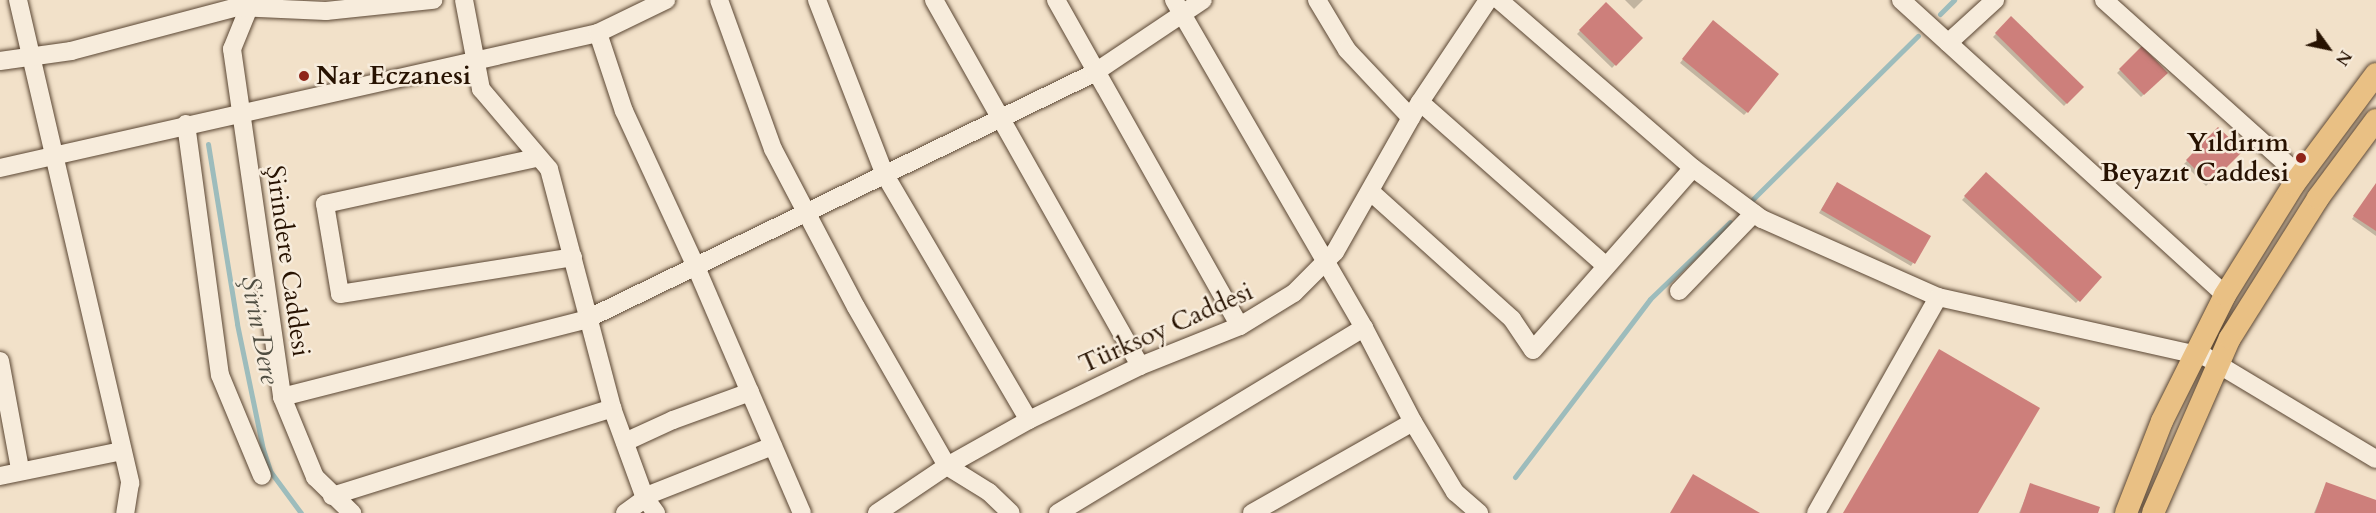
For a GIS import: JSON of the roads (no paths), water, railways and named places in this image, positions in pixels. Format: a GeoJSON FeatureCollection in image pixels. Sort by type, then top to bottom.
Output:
{"type":"FeatureCollection","features":[{"type":"Feature","properties":{"kind":"main road"},"geometry":{"type":"LineString","coordinates":[[2126,513],[2162,421],[2193,354],[2225,296],[2301,177],[2376,74]]}},
{"type":"Feature","properties":{"kind":"main road"},"geometry":{"type":"LineString","coordinates":[[2153,513],[2217,364],[2249,306],[2318,198],[2376,120]]}},
{"type":"Feature","properties":{"kind":"street"},"geometry":{"type":"LineString","coordinates":[[18,0],[56,155],[130,483],[125,513]]}},
{"type":"Feature","properties":{"kind":"street"},"geometry":{"type":"LineString","coordinates":[[0,61],[71,51],[250,4],[326,11],[433,0]]}},
{"type":"Feature","properties":{"kind":"street"},"geometry":{"type":"LineString","coordinates":[[464,0],[473,62],[481,89],[536,158],[549,169],[612,408],[645,498],[656,513]]}},
{"type":"Feature","properties":{"kind":"street"},"geometry":{"type":"LineString","coordinates":[[0,168],[186,124],[598,33],[666,0]]}},
{"type":"Feature","properties":{"kind":"street"},"geometry":{"type":"LineString","coordinates":[[719,0],[772,149],[947,466],[989,492],[1011,513]]}},
{"type":"Feature","properties":{"kind":"street"},"geometry":{"type":"LineString","coordinates":[[817,0],[885,175],[1029,420]]}},
{"type":"Feature","properties":{"kind":"street"},"geometry":{"type":"LineString","coordinates":[[934,0],[1001,115],[1140,366]]}},
{"type":"Feature","properties":{"kind":"street"},"geometry":{"type":"LineString","coordinates":[[1056,0],[1094,73],[1240,326]]}},
{"type":"Feature","properties":{"kind":"street"},"geometry":{"type":"LineString","coordinates":[[282,397],[587,319],[807,214],[1001,115],[1094,73],[1179,7],[1203,0]]}},
{"type":"Feature","properties":{"kind":"street"},"geometry":{"type":"LineString","coordinates":[[1317,0],[1347,50],[1411,118]]}},
{"type":"Feature","properties":{"kind":"street","name":"Türksoy Caddesi"},"geometry":{"type":"LineString","coordinates":[[878,513],[947,466],[1029,420],[1140,366],[1240,326],[1293,293],[1327,261],[1371,192],[1420,102],[1488,0]]}},
{"type":"Feature","properties":{"kind":"street"},"geometry":{"type":"LineString","coordinates":[[1499,0],[1693,168],[1754,213],[1938,297],[2193,354],[2217,364],[2376,459]]}},
{"type":"Feature","properties":{"kind":"street"},"geometry":{"type":"LineString","coordinates":[[1901,0],[2225,296]]}},
{"type":"Feature","properties":{"kind":"street"},"geometry":{"type":"LineString","coordinates":[[1948,43],[1995,0]]}},
{"type":"Feature","properties":{"kind":"street"},"geometry":{"type":"LineString","coordinates":[[2104,0],[2301,177]]}},
{"type":"Feature","properties":{"kind":"street","name":"Şirindere Caddesi"},"geometry":{"type":"LineString","coordinates":[[250,4],[232,49],[282,397],[315,477],[352,513]]}},
{"type":"Feature","properties":{"kind":"street"},"geometry":{"type":"LineString","coordinates":[[1179,7],[1365,328],[1413,422],[1455,492],[1479,513]]}},
{"type":"Feature","properties":{"kind":"street"},"geometry":{"type":"LineString","coordinates":[[598,33],[624,111],[696,267],[802,513]]}},
{"type":"Feature","properties":{"kind":"street"},"geometry":{"type":"LineString","coordinates":[[1420,102],[1606,266]]}},
{"type":"Feature","properties":{"kind":"street"},"geometry":{"type":"LineString","coordinates":[[186,124],[220,375],[262,476]]}},
{"type":"Feature","properties":{"kind":"street"},"geometry":{"type":"LineString","coordinates":[[536,158],[325,204],[340,294],[573,257]]}},
{"type":"Feature","properties":{"kind":"street"},"geometry":{"type":"LineString","coordinates":[[1371,192],[1512,319],[1533,350],[1693,168]]}},
{"type":"Feature","properties":{"kind":"street"},"geometry":{"type":"LineString","coordinates":[[1679,291],[1754,213]]}},
{"type":"Feature","properties":{"kind":"street"},"geometry":{"type":"LineString","coordinates":[[1816,513],[1938,297]]}},
{"type":"Feature","properties":{"kind":"street"},"geometry":{"type":"LineString","coordinates":[[1058,513],[1365,328]]}},
{"type":"Feature","properties":{"kind":"street"},"geometry":{"type":"LineString","coordinates":[[0,361],[20,470]]}},
{"type":"Feature","properties":{"kind":"street"},"geometry":{"type":"LineString","coordinates":[[625,442],[673,420],[750,392]]}},
{"type":"Feature","properties":{"kind":"street"},"geometry":{"type":"LineString","coordinates":[[333,496],[612,408]]}},
{"type":"Feature","properties":{"kind":"street"},"geometry":{"type":"LineString","coordinates":[[1252,513],[1413,422]]}},
{"type":"Feature","properties":{"kind":"street"},"geometry":{"type":"LineString","coordinates":[[625,513],[645,498],[773,446]]}},
{"type":"Feature","properties":{"kind":"street"},"geometry":{"type":"LineString","coordinates":[[0,476],[20,470],[122,451]]}},
{"type":"Feature","properties":{"kind":"waterway"},"geometry":{"type":"LineString","coordinates":[[1940,14],[1954,0]]}},
{"type":"Feature","properties":{"kind":"waterway"},"geometry":{"type":"LineString","coordinates":[[1753,199],[1918,36]]}},
{"type":"Feature","properties":{"kind":"waterway","name":"Şirin Dere"},"geometry":{"type":"LineString","coordinates":[[208,144],[237,324],[263,449],[270,471],[301,513]]}},
{"type":"Feature","properties":{"kind":"waterway"},"geometry":{"type":"LineString","coordinates":[[1515,477],[1650,299],[1730,222]]}},
{"type":"Feature","properties":{"kind":"place","name":"Nar Eczanesi"},"geometry":{"type":"Point","coordinates":[304,76]}},
{"type":"Feature","properties":{"kind":"place","name":"Yıldırım Beyazıt Caddesi"},"geometry":{"type":"Point","coordinates":[2301,158]}}]}
